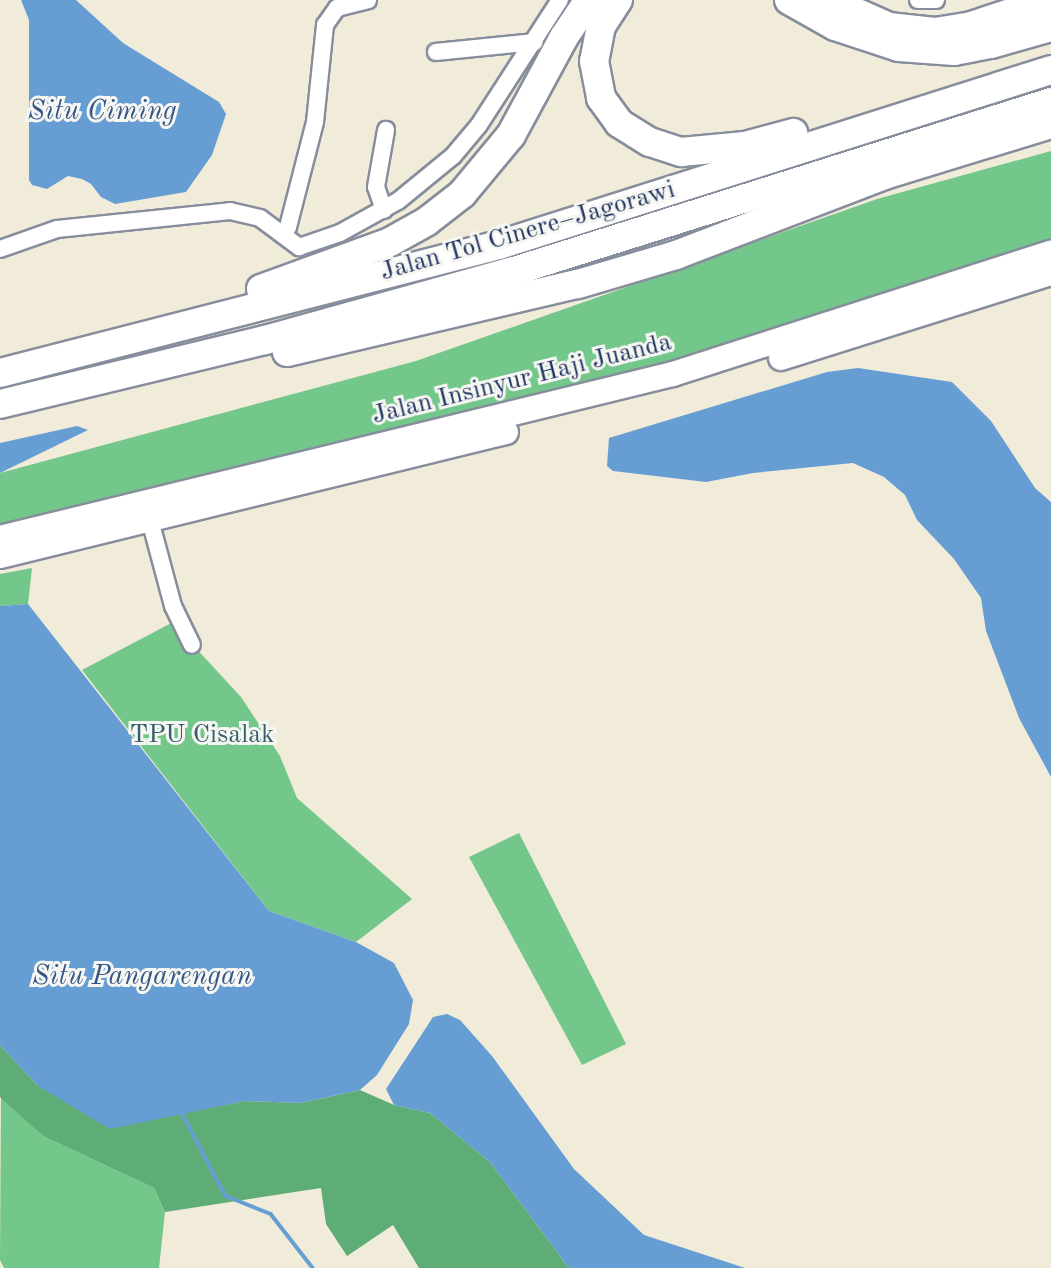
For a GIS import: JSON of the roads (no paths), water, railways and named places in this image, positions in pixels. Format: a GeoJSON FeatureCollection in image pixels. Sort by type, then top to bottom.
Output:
{"type":"FeatureCollection","features":[{"type":"Feature","properties":{"kind":"highway"},"geometry":{"type":"LineString","coordinates":[[110,344],[390,242],[426,222],[461,194],[511,135],[564,37],[589,0]]}},
{"type":"Feature","properties":{"kind":"highway"},"geometry":{"type":"LineString","coordinates":[[618,0],[601,26],[596,42],[594,61],[601,97],[609,112],[631,132],[650,142],[681,152],[745,146],[879,109],[1008,83]]}},
{"type":"Feature","properties":{"kind":"highway"},"geometry":{"type":"LineString","coordinates":[[789,0],[835,26],[899,47],[954,51],[1051,27]]}},
{"type":"Feature","properties":{"kind":"highway"},"geometry":{"type":"LineString","coordinates":[[828,0],[889,27],[935,32],[971,26],[1050,0]]}},
{"type":"Feature","properties":{"kind":"highway","name":"Jalan Tol Cinere–Jagorawi"},"geometry":{"type":"LineString","coordinates":[[4,372],[499,245],[1051,70]]}},
{"type":"Feature","properties":{"kind":"highway","name":"Jalan Tol Cinere–Jagorawi"},"geometry":{"type":"LineString","coordinates":[[7,402],[265,340],[511,272],[1051,102]]}},
{"type":"Feature","properties":{"kind":"highway"},"geometry":{"type":"LineString","coordinates":[[98,382],[247,362],[578,284],[676,255],[884,175],[1051,124]]}},
{"type":"Feature","properties":{"kind":"highway","name":"Jalan Insinyur Haji Juanda"},"geometry":{"type":"LineString","coordinates":[[0,556],[150,520],[272,482],[673,373],[1051,253]]}},
{"type":"Feature","properties":{"kind":"highway","name":"Jalan Insinyur Haji Juanda"},"geometry":{"type":"LineString","coordinates":[[0,538],[272,482],[669,392],[1051,273]]}},
{"type":"Feature","properties":{"kind":"street"},"geometry":{"type":"LineString","coordinates":[[283,235],[288,227],[315,122],[320,59],[328,17],[337,8],[368,0]]}},
{"type":"Feature","properties":{"kind":"street"},"geometry":{"type":"LineString","coordinates":[[0,249],[57,229],[216,211],[250,214],[269,223],[293,245],[305,246],[384,210],[435,172],[468,139],[560,0]]}},
{"type":"Feature","properties":{"kind":"street"},"geometry":{"type":"LineString","coordinates":[[918,0],[936,0]]}},
{"type":"Feature","properties":{"kind":"street"},"geometry":{"type":"LineString","coordinates":[[436,52],[534,42]]}},
{"type":"Feature","properties":{"kind":"street"},"geometry":{"type":"LineString","coordinates":[[384,210],[376,187],[386,130]]}},
{"type":"Feature","properties":{"kind":"street"},"geometry":{"type":"LineString","coordinates":[[150,520],[173,606],[192,645]]}},
{"type":"Feature","properties":{"kind":"water","name":"Situ Ciming"},"geometry":{"type":"Polygon","coordinates":[[[21,0],[76,0],[123,43],[219,102],[226,114],[212,155],[186,192],[115,204],[101,197],[91,184],[82,179],[68,176],[47,189],[32,185],[29,180],[29,20],[21,0]]]}},
{"type":"Feature","properties":{"kind":"water"},"geometry":{"type":"Polygon","coordinates":[[[858,368],[952,382],[991,421],[1035,488],[1051,502],[1051,777],[1019,718],[986,631],[981,598],[954,559],[917,520],[905,495],[884,477],[853,463],[753,473],[706,482],[613,471],[607,466],[609,438],[827,372],[858,368]]]}},
{"type":"Feature","properties":{"kind":"water"},"geometry":{"type":"Polygon","coordinates":[[[77,426],[88,430],[0,473],[0,443],[77,426]]]}},
{"type":"Feature","properties":{"kind":"water","name":"Situ Pangarengan"},"geometry":{"type":"Polygon","coordinates":[[[28,604],[269,911],[356,942],[394,963],[413,1000],[409,1024],[377,1075],[360,1090],[300,1103],[245,1101],[110,1129],[38,1086],[0,1045],[0,606],[28,604]]]}},
{"type":"Feature","properties":{"kind":"water"},"geometry":{"type":"Polygon","coordinates":[[[447,1014],[460,1020],[492,1056],[574,1169],[644,1235],[745,1268],[569,1268],[490,1162],[430,1113],[394,1105],[386,1089],[433,1017],[447,1014]]]}},
{"type":"Feature","properties":{"kind":"waterway"},"geometry":{"type":"LineString","coordinates":[[182,1113],[226,1196],[271,1214],[313,1268]]}},
{"type":"Feature","properties":{"kind":"park label","name":"TPU Cisalak"},"geometry":{"type":"Point","coordinates":[202,736]}}]}
